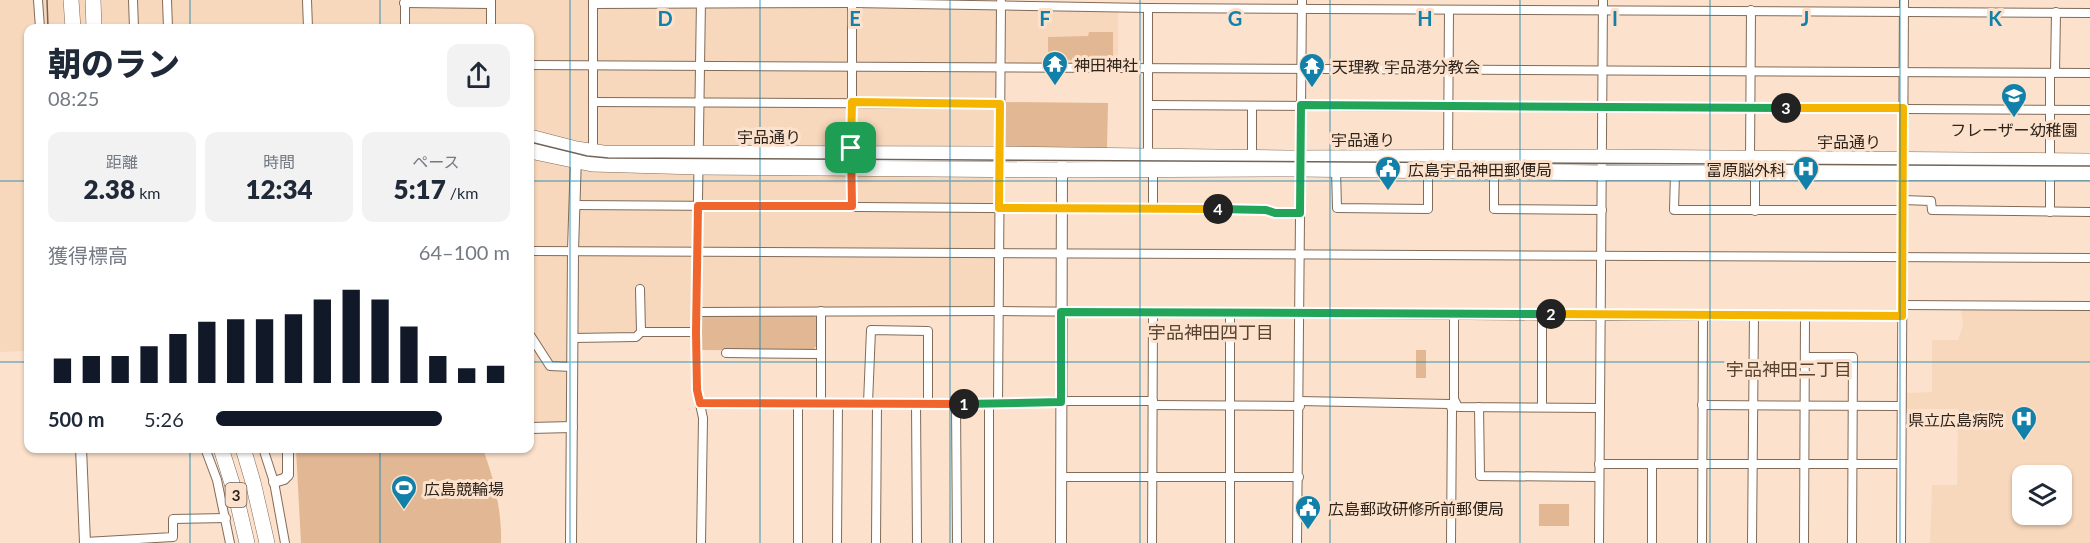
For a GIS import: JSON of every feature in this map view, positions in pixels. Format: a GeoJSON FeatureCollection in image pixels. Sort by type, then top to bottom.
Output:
{"type":"FeatureCollection","features":[{"type":"Feature","properties":{"kind":"highway"},"geometry":{"type":"LineString","coordinates":[[73,0],[75,24]]}},
{"type":"Feature","properties":{"kind":"highway"},"geometry":{"type":"LineString","coordinates":[[93,0],[94,24]]}},
{"type":"Feature","properties":{"kind":"highway","name":"宇品通り"},"geometry":{"type":"LineString","coordinates":[[534,139],[602,165],[698,160],[1300,163],[1448,157],[1603,165],[2051,167],[2090,173]]}},
{"type":"Feature","properties":{"kind":"highway","name":"宇品通り"},"geometry":{"type":"LineString","coordinates":[[534,150],[576,155],[593,152],[698,160]]}},
{"type":"Feature","properties":{"kind":"highway","name":"宇品通り"},"geometry":{"type":"LineString","coordinates":[[1151,163],[1252,157],[1336,169],[1494,171],[1603,165],[1675,173],[1753,165]]}},
{"type":"Feature","properties":{"kind":"highway","name":"宇品通り"},"geometry":{"type":"LineString","coordinates":[[2051,167],[2090,161]]}},
{"type":"Feature","properties":{"kind":"highway"},"geometry":{"type":"LineString","coordinates":[[220,453],[236,516],[240,543]]}},
{"type":"Feature","properties":{"kind":"highway","name":"3"},"geometry":{"type":"LineString","coordinates":[[221,453],[236,496],[247,543]]}},
{"type":"Feature","properties":{"kind":"highway"},"geometry":{"type":"LineString","coordinates":[[245,453],[254,482],[267,543]]}},
{"type":"Feature","properties":{"kind":"street"},"geometry":{"type":"LineString","coordinates":[[39,0],[40,24]]}},
{"type":"Feature","properties":{"kind":"street"},"geometry":{"type":"LineString","coordinates":[[133,0],[134,24]]}},
{"type":"Feature","properties":{"kind":"street"},"geometry":{"type":"LineString","coordinates":[[167,0],[168,24]]}},
{"type":"Feature","properties":{"kind":"street"},"geometry":{"type":"LineString","coordinates":[[307,0],[308,24]]}},
{"type":"Feature","properties":{"kind":"street"},"geometry":{"type":"LineString","coordinates":[[1901,543],[1904,0]]}},
{"type":"Feature","properties":{"kind":"street"},"geometry":{"type":"LineString","coordinates":[[405,24],[405,2],[491,2],[491,24]]}},
{"type":"Feature","properties":{"kind":"street"},"geometry":{"type":"LineString","coordinates":[[593,152],[593,2],[1001,3],[1148,8],[1302,4],[1449,10],[1603,4],[1751,10],[2090,13]]}},
{"type":"Feature","properties":{"kind":"street"},"geometry":{"type":"LineString","coordinates":[[701,2],[696,332],[697,390],[703,418],[701,543]]}},
{"type":"Feature","properties":{"kind":"street"},"geometry":{"type":"LineString","coordinates":[[852,2],[852,206]]}},
{"type":"Feature","properties":{"kind":"street"},"geometry":{"type":"LineString","coordinates":[[989,543],[998,311],[1001,3]]}},
{"type":"Feature","properties":{"kind":"street"},"geometry":{"type":"LineString","coordinates":[[1297,543],[1302,4]]}},
{"type":"Feature","properties":{"kind":"street"},"geometry":{"type":"LineString","coordinates":[[1599,543],[1603,4]]}},
{"type":"Feature","properties":{"kind":"street"},"geometry":{"type":"LineString","coordinates":[[1148,8],[1152,209]]}},
{"type":"Feature","properties":{"kind":"street"},"geometry":{"type":"LineString","coordinates":[[1448,157],[1449,10]]}},
{"type":"Feature","properties":{"kind":"street"},"geometry":{"type":"LineString","coordinates":[[1751,10],[1750,107],[1755,211]]}},
{"type":"Feature","properties":{"kind":"street"},"geometry":{"type":"LineString","coordinates":[[2050,212],[2050,109],[2056,12]]}},
{"type":"Feature","properties":{"kind":"street"},"geometry":{"type":"LineString","coordinates":[[534,65],[2090,74]]}},
{"type":"Feature","properties":{"kind":"street"},"geometry":{"type":"LineString","coordinates":[[593,102],[1000,104]]}},
{"type":"Feature","properties":{"kind":"street"},"geometry":{"type":"LineString","coordinates":[[1149,105],[2090,110]]}},
{"type":"Feature","properties":{"kind":"street"},"geometry":{"type":"LineString","coordinates":[[1251,106],[1252,157]]}},
{"type":"Feature","properties":{"kind":"street"},"geometry":{"type":"LineString","coordinates":[[571,543],[576,155]]}},
{"type":"Feature","properties":{"kind":"street"},"geometry":{"type":"LineString","coordinates":[[1061,543],[1062,163]]}},
{"type":"Feature","properties":{"kind":"street"},"geometry":{"type":"LineString","coordinates":[[1336,169],[1337,208],[1428,209],[1428,171]]}},
{"type":"Feature","properties":{"kind":"street"},"geometry":{"type":"LineString","coordinates":[[1494,171],[1494,208],[1602,210]]}},
{"type":"Feature","properties":{"kind":"street"},"geometry":{"type":"LineString","coordinates":[[1675,173],[1674,210],[1903,210]]}},
{"type":"Feature","properties":{"kind":"street"},"geometry":{"type":"LineString","coordinates":[[1903,200],[1932,201],[1932,210],[2090,212]]}},
{"type":"Feature","properties":{"kind":"street"},"geometry":{"type":"LineString","coordinates":[[574,205],[1266,210],[1275,213],[1300,213]]}},
{"type":"Feature","properties":{"kind":"street"},"geometry":{"type":"LineString","coordinates":[[534,251],[2090,258]]}},
{"type":"Feature","properties":{"kind":"street"},"geometry":{"type":"LineString","coordinates":[[640,289],[641,332]]}},
{"type":"Feature","properties":{"kind":"street"},"geometry":{"type":"LineString","coordinates":[[1902,305],[2090,306]]}},
{"type":"Feature","properties":{"kind":"street"},"geometry":{"type":"LineString","coordinates":[[821,311],[821,403]]}},
{"type":"Feature","properties":{"kind":"street"},"geometry":{"type":"LineString","coordinates":[[697,312],[998,311],[1902,316]]}},
{"type":"Feature","properties":{"kind":"street"},"geometry":{"type":"LineString","coordinates":[[1152,543],[1154,312]]}},
{"type":"Feature","properties":{"kind":"street"},"geometry":{"type":"LineString","coordinates":[[1230,313],[1230,543]]}},
{"type":"Feature","properties":{"kind":"street"},"geometry":{"type":"LineString","coordinates":[[1454,314],[1454,399],[1458,407],[1600,408]]}},
{"type":"Feature","properties":{"kind":"street"},"geometry":{"type":"LineString","coordinates":[[1542,314],[1542,407]]}},
{"type":"Feature","properties":{"kind":"street"},"geometry":{"type":"LineString","coordinates":[[1702,543],[1703,315]]}},
{"type":"Feature","properties":{"kind":"street"},"geometry":{"type":"LineString","coordinates":[[1752,543],[1754,315]]}},
{"type":"Feature","properties":{"kind":"street"},"geometry":{"type":"LineString","coordinates":[[1804,543],[1805,315]]}},
{"type":"Feature","properties":{"kind":"street"},"geometry":{"type":"LineString","coordinates":[[876,543],[871,330],[928,331],[928,403]]}},
{"type":"Feature","properties":{"kind":"street"},"geometry":{"type":"LineString","coordinates":[[573,338],[636,337],[641,332],[696,332]]}},
{"type":"Feature","properties":{"kind":"street"},"geometry":{"type":"LineString","coordinates":[[534,341],[550,366],[572,367]]}},
{"type":"Feature","properties":{"kind":"street"},"geometry":{"type":"LineString","coordinates":[[726,353],[821,354]]}},
{"type":"Feature","properties":{"kind":"street"},"geometry":{"type":"LineString","coordinates":[[1805,357],[1853,357],[1852,543]]}},
{"type":"Feature","properties":{"kind":"street"},"geometry":{"type":"LineString","coordinates":[[700,403],[1450,404],[1452,410],[1451,543]]}},
{"type":"Feature","properties":{"kind":"street"},"geometry":{"type":"LineString","coordinates":[[798,403],[798,543]]}},
{"type":"Feature","properties":{"kind":"street"},"geometry":{"type":"LineString","coordinates":[[837,543],[838,403]]}},
{"type":"Feature","properties":{"kind":"street"},"geometry":{"type":"LineString","coordinates":[[916,403],[917,543]]}},
{"type":"Feature","properties":{"kind":"street"},"geometry":{"type":"LineString","coordinates":[[956,404],[957,543]]}},
{"type":"Feature","properties":{"kind":"street"},"geometry":{"type":"LineString","coordinates":[[1702,405],[1902,406]]}},
{"type":"Feature","properties":{"kind":"street"},"geometry":{"type":"LineString","coordinates":[[1479,407],[1480,476],[1599,477]]}},
{"type":"Feature","properties":{"kind":"street"},"geometry":{"type":"LineString","coordinates":[[534,428],[572,428]]}},
{"type":"Feature","properties":{"kind":"street"},"geometry":{"type":"LineString","coordinates":[[81,453],[85,543],[173,537],[172,519],[226,518]]}},
{"type":"Feature","properties":{"kind":"street"},"geometry":{"type":"LineString","coordinates":[[208,453],[217,480],[230,543]]}},
{"type":"Feature","properties":{"kind":"street"},"geometry":{"type":"LineString","coordinates":[[265,453],[274,482],[285,543]]}},
{"type":"Feature","properties":{"kind":"street"},"geometry":{"type":"LineString","coordinates":[[274,482],[288,475],[288,453]]}},
{"type":"Feature","properties":{"kind":"street"},"geometry":{"type":"LineString","coordinates":[[1599,464],[1901,464]]}},
{"type":"Feature","properties":{"kind":"street"},"geometry":{"type":"LineString","coordinates":[[1652,464],[1652,543]]}},
{"type":"Feature","properties":{"kind":"street"},"geometry":{"type":"LineString","coordinates":[[1060,477],[1299,477]]}},
{"type":"Feature","properties":{"kind":"shaded area"},"geometry":{"type":"Polygon","coordinates":[[[0,0],[594,0],[595,5],[998,9],[996,309],[697,313],[696,331],[646,332],[632,338],[573,337],[573,428],[534,428],[534,24],[24,24],[24,351],[0,352],[0,0]]]}},
{"type":"Feature","properties":{"kind":"shaded area"},"geometry":{"type":"Polygon","coordinates":[[[1009,9],[1118,10],[1118,63],[1009,63],[1006,59],[1006,14],[1009,9]]]}},
{"type":"Feature","properties":{"kind":"shaded area"},"geometry":{"type":"Polygon","coordinates":[[[1089,32],[1113,32],[1113,60],[1048,60],[1048,37],[1088,36],[1089,32]]]}},
{"type":"Feature","properties":{"kind":"shaded area"},"geometry":{"type":"Polygon","coordinates":[[[1004,102],[1108,103],[1107,148],[1008,148],[1004,145],[1004,102]]]}},
{"type":"Feature","properties":{"kind":"shaded area","name":"県立広島病院"},"geometry":{"type":"Polygon","coordinates":[[[1961,309],[2090,310],[2090,543],[1930,543],[1932,485],[1957,485],[1958,409],[1906,409],[1906,393],[1932,392],[1932,340],[1958,340],[1963,325],[1961,309]]]}},
{"type":"Feature","properties":{"kind":"shaded area"},"geometry":{"type":"Polygon","coordinates":[[[705,314],[813,315],[817,318],[817,345],[812,351],[700,350],[701,319],[705,314]]]}},
{"type":"Feature","properties":{"kind":"shaded area"},"geometry":{"type":"Polygon","coordinates":[[[1416,350],[1426,350],[1426,378],[1416,378],[1416,350]]]}},
{"type":"Feature","properties":{"kind":"shaded area"},"geometry":{"type":"Polygon","coordinates":[[[296,453],[484,453],[496,495],[501,543],[301,543],[296,453]]]}},
{"type":"Feature","properties":{"kind":"shaded area"},"geometry":{"type":"Polygon","coordinates":[[[1539,504],[1569,504],[1569,526],[1539,526],[1539,504]]]}},
{"type":"Feature","properties":{"kind":"tram line"},"geometry":{"type":"LineString","coordinates":[[47,0],[48,24]]}},
{"type":"Feature","properties":{"kind":"tram line"},"geometry":{"type":"LineString","coordinates":[[534,143],[587,156],[608,158],[2090,166]]}},
{"type":"Feature","properties":{"kind":"place","name":"神田神社"},"geometry":{"type":"Point","coordinates":[1055,87]}},
{"type":"Feature","properties":{"kind":"place","name":"天理教 宇品港分教会"},"geometry":{"type":"Point","coordinates":[1312,89]}},
{"type":"Feature","properties":{"kind":"place","name":"フレーザー幼稚園"},"geometry":{"type":"Point","coordinates":[2014,119]}},
{"type":"Feature","properties":{"kind":"place","name":"広島宇品神田郵便局"},"geometry":{"type":"Point","coordinates":[1388,192]}},
{"type":"Feature","properties":{"kind":"place","name":"冨原脳外科"},"geometry":{"type":"Point","coordinates":[1806,192]}},
{"type":"Feature","properties":{"kind":"place","name":"県立広島病院"},"geometry":{"type":"Point","coordinates":[2024,442]}},
{"type":"Feature","properties":{"kind":"place","name":"広島競輪場"},"geometry":{"type":"Point","coordinates":[404,511]}},
{"type":"Feature","properties":{"kind":"place","name":"広島郵政研修所前郵便局"},"geometry":{"type":"Point","coordinates":[1308,531]}},
{"type":"Feature","properties":{"kind":"district","name":"宇品神田四丁目"},"geometry":{"type":"Point","coordinates":[1211,332]}},
{"type":"Feature","properties":{"kind":"district","name":"宇品神田二丁目"},"geometry":{"type":"Point","coordinates":[1789,369]}},
{"type":"Feature","properties":{"kind":"route"},"geometry":{"type":"LineString","coordinates":[[852,102],[1000,104],[999,208],[1266,210],[1275,213],[1300,213],[1301,105],[1903,108],[1902,316],[1061,312],[1061,402],[998,404],[700,403],[697,390],[696,332],[698,206],[852,206],[851,148],[852,102]]}}]}
